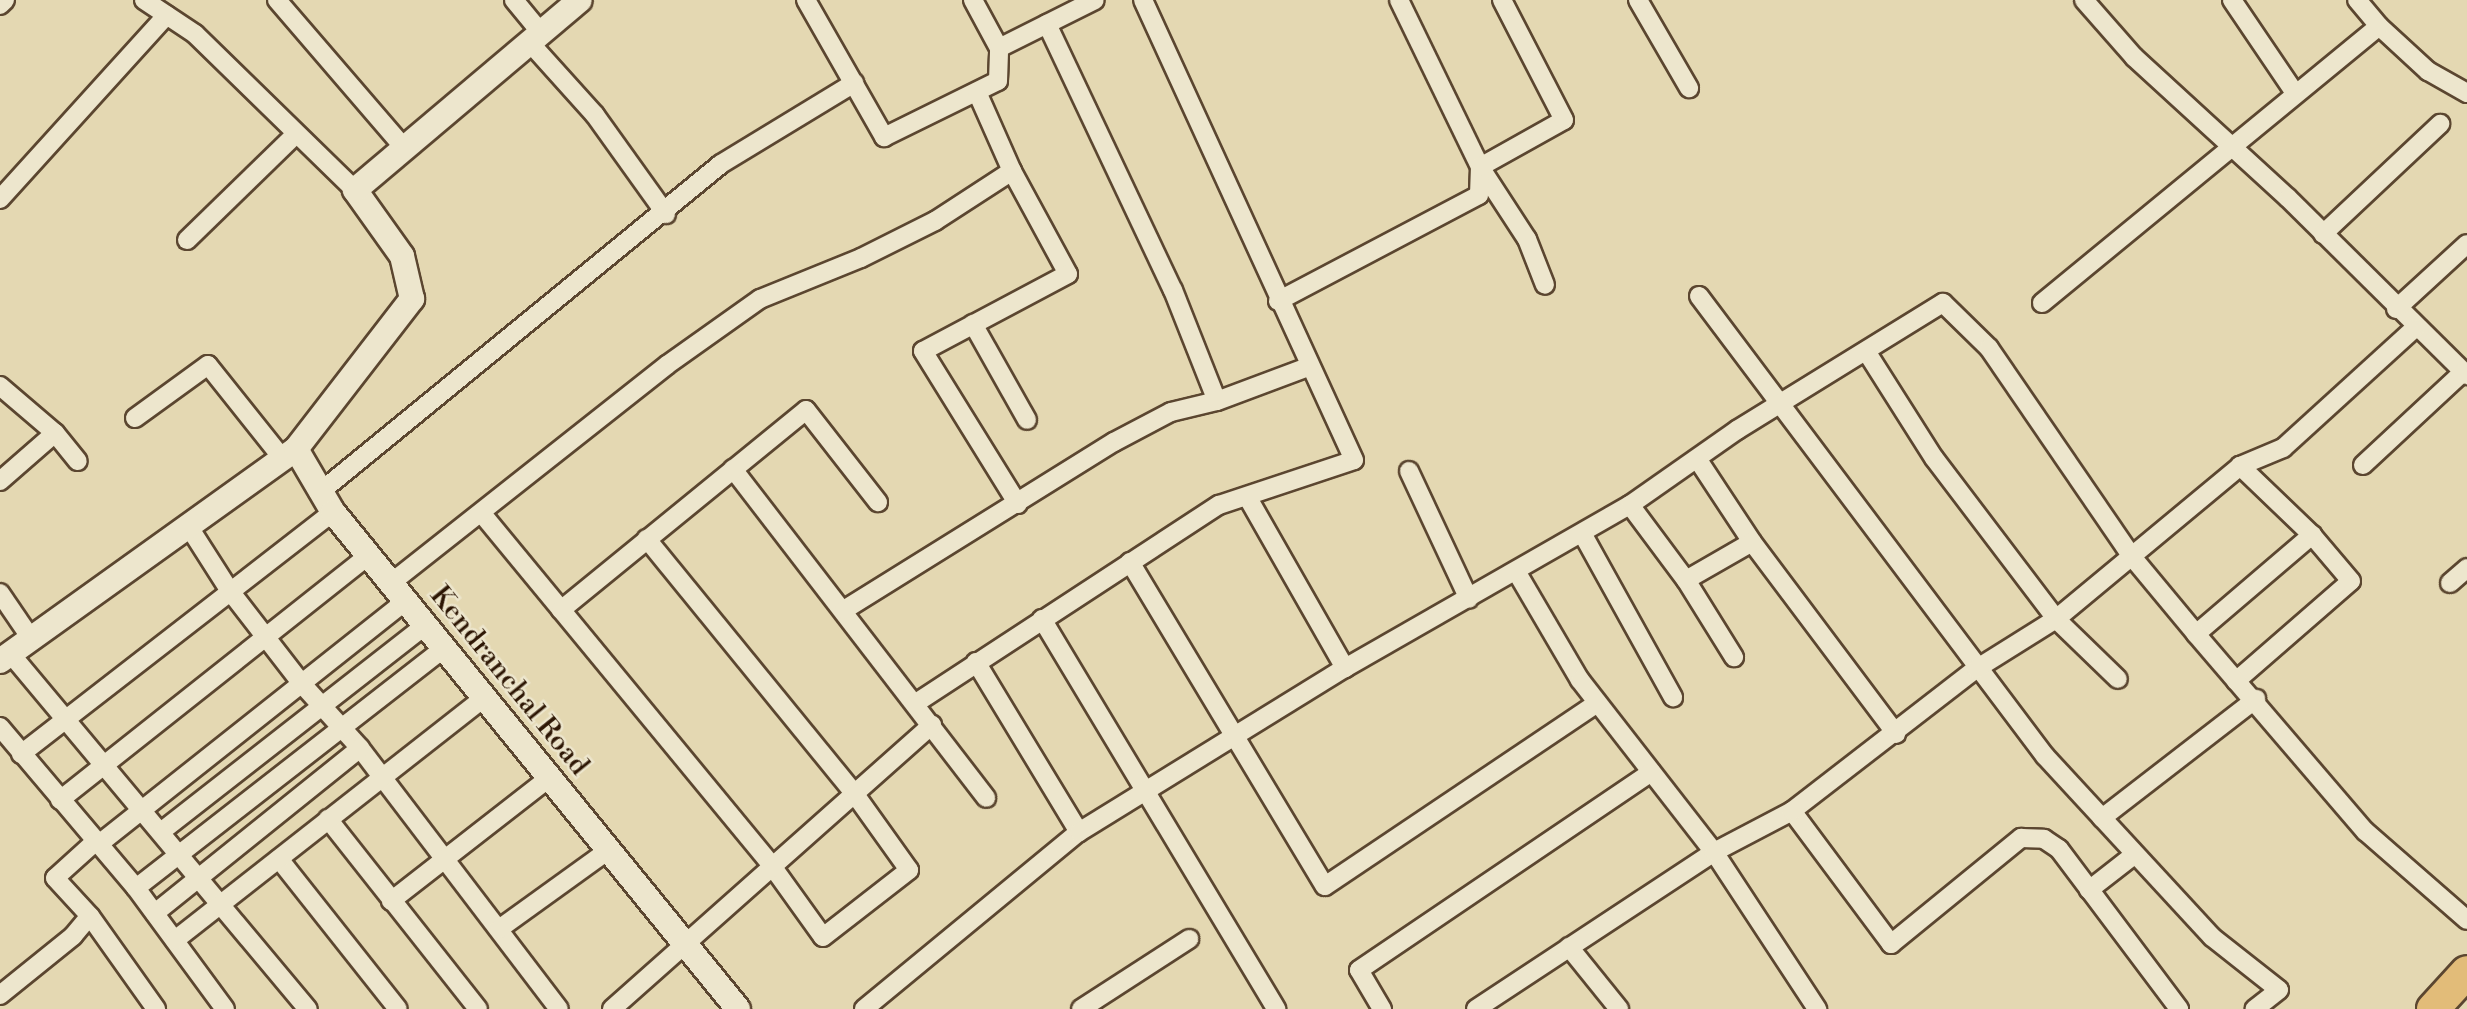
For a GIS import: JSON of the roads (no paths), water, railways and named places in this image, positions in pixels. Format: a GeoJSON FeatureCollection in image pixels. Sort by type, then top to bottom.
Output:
{"type":"FeatureCollection","features":[{"type":"Feature","properties":{"kind":"highway"},"geometry":{"type":"LineString","coordinates":[[2433,1009],[2467,972]]}},
{"type":"Feature","properties":{"kind":"highway"},"geometry":{"type":"LineString","coordinates":[[2462,1009],[2467,1004]]}},
{"type":"Feature","properties":{"kind":"street"},"geometry":{"type":"LineString","coordinates":[[0,5],[5,0]]}},
{"type":"Feature","properties":{"kind":"street"},"geometry":{"type":"LineString","coordinates":[[144,0],[195,34],[355,190],[402,256],[412,299],[290,454],[5,657],[143,807],[197,878],[308,1009]]}},
{"type":"Feature","properties":{"kind":"street"},"geometry":{"type":"LineString","coordinates":[[277,0],[405,149]]}},
{"type":"Feature","properties":{"kind":"street"},"geometry":{"type":"LineString","coordinates":[[514,0],[537,39],[596,115],[666,214]]}},
{"type":"Feature","properties":{"kind":"street"},"geometry":{"type":"LineString","coordinates":[[355,190],[580,0]]}},
{"type":"Feature","properties":{"kind":"street"},"geometry":{"type":"LineString","coordinates":[[806,0],[884,137],[998,81],[999,48],[973,0]]}},
{"type":"Feature","properties":{"kind":"street"},"geometry":{"type":"LineString","coordinates":[[999,48],[1095,0]]}},
{"type":"Feature","properties":{"kind":"street"},"geometry":{"type":"LineString","coordinates":[[916,703],[1219,505],[1248,498],[1354,460],[1308,367],[1224,170],[1143,0]]}},
{"type":"Feature","properties":{"kind":"street"},"geometry":{"type":"LineString","coordinates":[[1399,0],[1480,167],[1527,239],[1545,285]]}},
{"type":"Feature","properties":{"kind":"street"},"geometry":{"type":"LineString","coordinates":[[1480,167],[1564,120],[1502,0]]}},
{"type":"Feature","properties":{"kind":"street"},"geometry":{"type":"LineString","coordinates":[[1638,0],[1689,88]]}},
{"type":"Feature","properties":{"kind":"street"},"geometry":{"type":"LineString","coordinates":[[2084,0],[2134,57],[2323,234],[2414,328],[2465,373],[2363,465]]}},
{"type":"Feature","properties":{"kind":"street"},"geometry":{"type":"LineString","coordinates":[[2232,0],[2295,93]]}},
{"type":"Feature","properties":{"kind":"street"},"geometry":{"type":"LineString","coordinates":[[2357,0],[2379,26],[2428,71],[2467,93]]}},
{"type":"Feature","properties":{"kind":"street"},"geometry":{"type":"LineString","coordinates":[[0,199],[167,15]]}},
{"type":"Feature","properties":{"kind":"street"},"geometry":{"type":"LineString","coordinates":[[1046,24],[1173,290],[1217,401]]}},
{"type":"Feature","properties":{"kind":"street"},"geometry":{"type":"LineString","coordinates":[[2042,303],[2228,147],[2379,26]]}},
{"type":"Feature","properties":{"kind":"street"},"geometry":{"type":"LineString","coordinates":[[22,754],[63,719],[230,591],[326,502],[666,214],[721,164],[854,83]]}},
{"type":"Feature","properties":{"kind":"street"},"geometry":{"type":"LineString","coordinates":[[977,92],[1012,171],[1068,274],[923,351],[1018,504]]}},
{"type":"Feature","properties":{"kind":"street"},"geometry":{"type":"LineString","coordinates":[[2323,234],[2440,124]]}},
{"type":"Feature","properties":{"kind":"street"},"geometry":{"type":"LineString","coordinates":[[187,240],[296,134]]}},
{"type":"Feature","properties":{"kind":"street"},"geometry":{"type":"LineString","coordinates":[[1278,301],[1479,195],[1480,167]]}},
{"type":"Feature","properties":{"kind":"street"},"geometry":{"type":"LineString","coordinates":[[156,1009],[90,916],[55,878],[97,842],[302,684],[483,515],[667,365],[760,299],[862,258],[935,221],[1012,171]]}},
{"type":"Feature","properties":{"kind":"street"},"geometry":{"type":"LineString","coordinates":[[2396,309],[2467,244]]}},
{"type":"Feature","properties":{"kind":"street"},"geometry":{"type":"LineString","coordinates":[[1699,296],[1976,669],[2045,756],[2212,937],[2279,990],[2255,1009]]}},
{"type":"Feature","properties":{"kind":"street"},"geometry":{"type":"LineString","coordinates":[[864,1009],[1079,832],[1148,792],[1345,668],[1630,505],[1943,303],[1989,348],[2133,558],[2196,634],[2236,681],[2256,699],[2365,831],[2467,920]]}},
{"type":"Feature","properties":{"kind":"street"},"geometry":{"type":"LineString","coordinates":[[973,324],[1027,420]]}},
{"type":"Feature","properties":{"kind":"street"},"geometry":{"type":"LineString","coordinates":[[1476,1009],[1714,852],[1792,811],[1896,734],[1976,669],[2056,619],[2133,558],[2240,466],[2283,448],[2414,328]]}},
{"type":"Feature","properties":{"kind":"street"},"geometry":{"type":"LineString","coordinates":[[1866,351],[1934,458],[2056,619],[2118,679]]}},
{"type":"Feature","properties":{"kind":"street"},"geometry":{"type":"LineString","coordinates":[[135,418],[208,365],[290,454]]}},
{"type":"Feature","properties":{"kind":"street"},"geometry":{"type":"LineString","coordinates":[[844,610],[1114,442],[1171,412],[1217,401],[1308,367]]}},
{"type":"Feature","properties":{"kind":"street"},"geometry":{"type":"LineString","coordinates":[[0,386],[55,433],[78,461]]}},
{"type":"Feature","properties":{"kind":"street"},"geometry":{"type":"LineString","coordinates":[[561,610],[806,410],[878,502]]}},
{"type":"Feature","properties":{"kind":"street"},"geometry":{"type":"LineString","coordinates":[[0,481],[55,433]]}},
{"type":"Feature","properties":{"kind":"street","name":"Kendranchal Road"},"geometry":{"type":"LineString","coordinates":[[290,454],[607,851],[738,1009]]}},
{"type":"Feature","properties":{"kind":"street"},"geometry":{"type":"LineString","coordinates":[[1698,460],[1752,542],[1896,734]]}},
{"type":"Feature","properties":{"kind":"street"},"geometry":{"type":"LineString","coordinates":[[2236,681],[2351,581],[2312,535],[2240,466]]}},
{"type":"Feature","properties":{"kind":"street"},"geometry":{"type":"LineString","coordinates":[[733,469],[916,703],[986,798]]}},
{"type":"Feature","properties":{"kind":"street"},"geometry":{"type":"LineString","coordinates":[[1409,471],[1469,598]]}},
{"type":"Feature","properties":{"kind":"street"},"geometry":{"type":"LineString","coordinates":[[1248,498],[1345,668]]}},
{"type":"Feature","properties":{"kind":"street"},"geometry":{"type":"LineString","coordinates":[[1630,505],[1686,580],[1734,657]]}},
{"type":"Feature","properties":{"kind":"street"},"geometry":{"type":"LineString","coordinates":[[483,515],[772,866],[823,937],[909,870],[854,793],[647,539]]}},
{"type":"Feature","properties":{"kind":"street"},"geometry":{"type":"LineString","coordinates":[[189,527],[230,591],[302,684],[326,705],[360,748],[559,1009]]}},
{"type":"Feature","properties":{"kind":"street"},"geometry":{"type":"LineString","coordinates":[[1582,533],[1673,697]]}},
{"type":"Feature","properties":{"kind":"street"},"geometry":{"type":"LineString","coordinates":[[2196,634],[2312,535]]}},
{"type":"Feature","properties":{"kind":"street"},"geometry":{"type":"LineString","coordinates":[[1686,580],[1752,542]]}},
{"type":"Feature","properties":{"kind":"street"},"geometry":{"type":"LineString","coordinates":[[60,800],[103,762],[185,703],[264,635],[369,555]]}},
{"type":"Feature","properties":{"kind":"street"},"geometry":{"type":"LineString","coordinates":[[1130,562],[1325,887],[1597,703]]}},
{"type":"Feature","properties":{"kind":"street"},"geometry":{"type":"LineString","coordinates":[[2450,583],[2467,568]]}},
{"type":"Feature","properties":{"kind":"street"},"geometry":{"type":"LineString","coordinates":[[1516,571],[1597,703],[1714,852],[1817,1009]]}},
{"type":"Feature","properties":{"kind":"street"},"geometry":{"type":"LineString","coordinates":[[0,593],[30,637]]}},
{"type":"Feature","properties":{"kind":"street"},"geometry":{"type":"LineString","coordinates":[[1042,620],[1148,792],[1276,1009]]}},
{"type":"Feature","properties":{"kind":"street"},"geometry":{"type":"LineString","coordinates":[[162,831],[427,624]]}},
{"type":"Feature","properties":{"kind":"street"},"geometry":{"type":"LineString","coordinates":[[136,888],[444,648]]}},
{"type":"Feature","properties":{"kind":"street"},"geometry":{"type":"LineString","coordinates":[[976,662],[1079,832]]}},
{"type":"Feature","properties":{"kind":"street"},"geometry":{"type":"LineString","coordinates":[[175,940],[219,901],[279,859],[484,698]]}},
{"type":"Feature","properties":{"kind":"street"},"geometry":{"type":"LineString","coordinates":[[2102,818],[2256,699]]}},
{"type":"Feature","properties":{"kind":"street"},"geometry":{"type":"LineString","coordinates":[[612,1009],[932,725]]}},
{"type":"Feature","properties":{"kind":"street"},"geometry":{"type":"LineString","coordinates":[[0,727],[136,888],[225,1009]]}},
{"type":"Feature","properties":{"kind":"street"},"geometry":{"type":"LineString","coordinates":[[155,913],[360,748]]}},
{"type":"Feature","properties":{"kind":"street"},"geometry":{"type":"LineString","coordinates":[[1382,1009],[1359,970],[1651,772]]}},
{"type":"Feature","properties":{"kind":"street"},"geometry":{"type":"LineString","coordinates":[[391,901],[549,778]]}},
{"type":"Feature","properties":{"kind":"street"},"geometry":{"type":"LineString","coordinates":[[1792,811],[1891,944],[2021,838],[2052,843],[2179,1009]]}},
{"type":"Feature","properties":{"kind":"street"},"geometry":{"type":"LineString","coordinates":[[328,819],[478,1009]]}},
{"type":"Feature","properties":{"kind":"street"},"geometry":{"type":"LineString","coordinates":[[499,929],[607,851]]}},
{"type":"Feature","properties":{"kind":"street"},"geometry":{"type":"LineString","coordinates":[[2089,890],[2135,854]]}},
{"type":"Feature","properties":{"kind":"street"},"geometry":{"type":"LineString","coordinates":[[279,859],[398,1009]]}},
{"type":"Feature","properties":{"kind":"street"},"geometry":{"type":"LineString","coordinates":[[0,995],[73,936],[90,916]]}},
{"type":"Feature","properties":{"kind":"street"},"geometry":{"type":"LineString","coordinates":[[1081,1009],[1189,939]]}},
{"type":"Feature","properties":{"kind":"street"},"geometry":{"type":"LineString","coordinates":[[1569,947],[1619,1009]]}}]}
